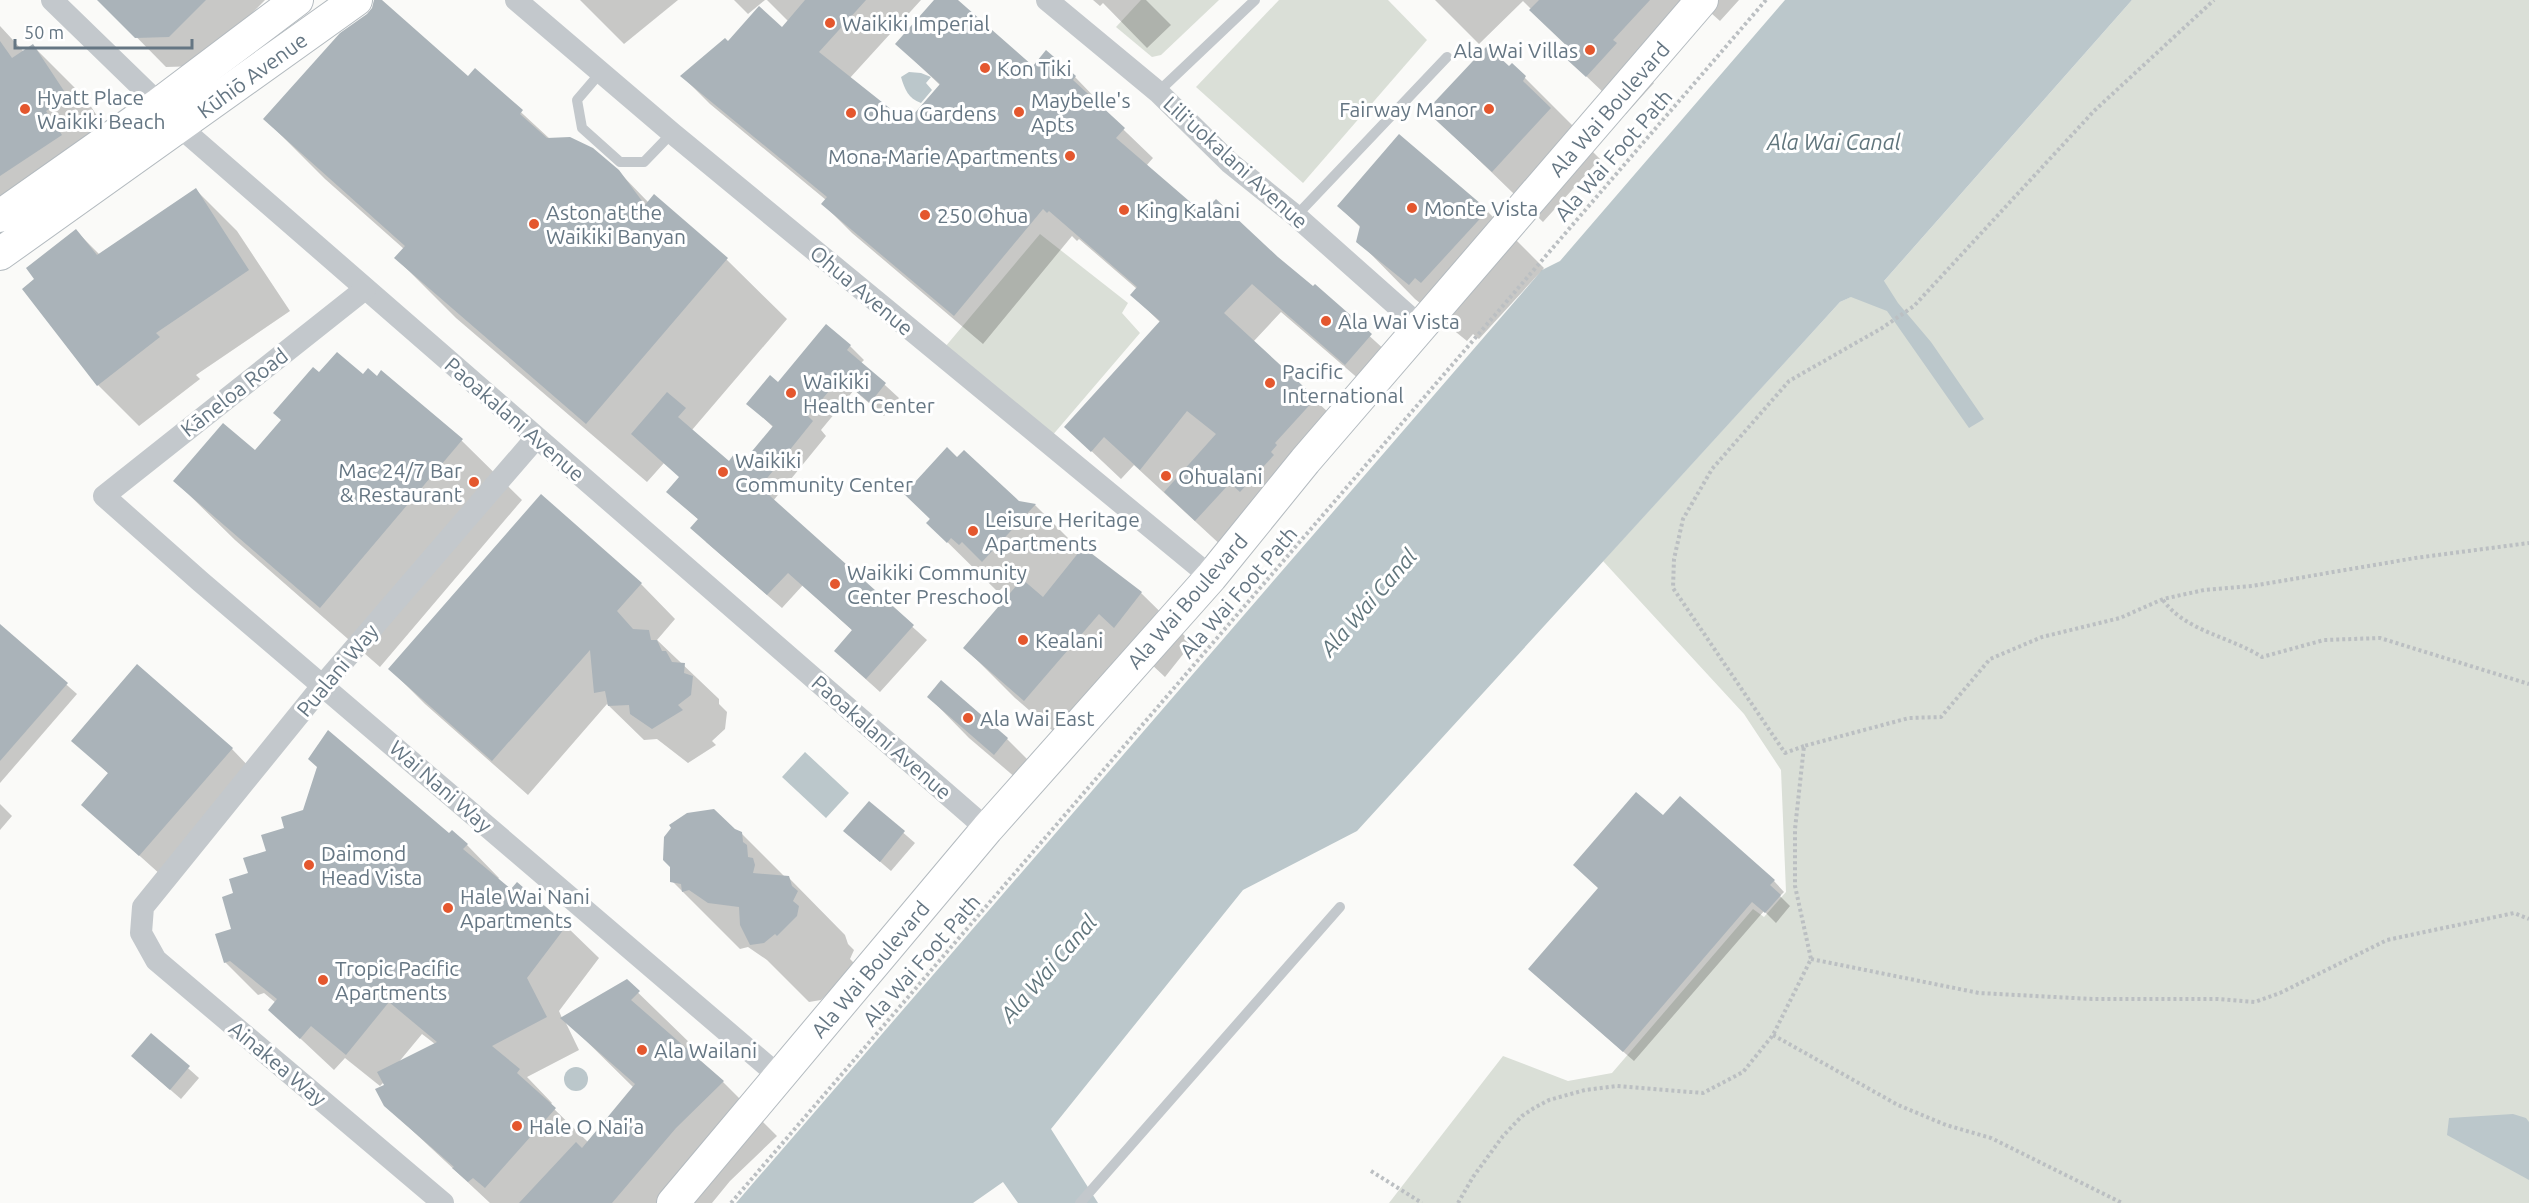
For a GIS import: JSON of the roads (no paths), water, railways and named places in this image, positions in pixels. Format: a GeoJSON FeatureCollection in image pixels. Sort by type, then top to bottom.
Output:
{"type":"FeatureCollection","features":[{"type":"Feature","properties":{"kind":"main road","name":"Kūhiō Avenue"},"geometry":{"type":"LineString","coordinates":[[0,216],[159,104],[297,0]]}},
{"type":"Feature","properties":{"kind":"main road","name":"Kūhiō Avenue"},"geometry":{"type":"LineString","coordinates":[[0,254],[357,0]]}},
{"type":"Feature","properties":{"kind":"main road","name":"Ala Wai Boulevard"},"geometry":{"type":"LineString","coordinates":[[673,1203],[987,829],[1211,577],[1305,461],[1422,328],[1702,0]]}},
{"type":"Feature","properties":{"kind":"main road"},"geometry":{"type":"LineString","coordinates":[[26,198],[45,222]]}},
{"type":"Feature","properties":{"kind":"street","name":"Paoakalani Avenue"},"geometry":{"type":"LineString","coordinates":[[52,0],[180,127],[987,829]]}},
{"type":"Feature","properties":{"kind":"street","name":"Ohua Avenue"},"geometry":{"type":"LineString","coordinates":[[516,0],[672,133],[1211,577]]}},
{"type":"Feature","properties":{"kind":"street","name":"Liliʻuokalani Avenue"},"geometry":{"type":"LineString","coordinates":[[1047,0],[1158,92],[1230,163],[1296,216],[1422,328]]}},
{"type":"Feature","properties":{"kind":"street","name":"Kāneloa Road"},"geometry":{"type":"LineString","coordinates":[[104,496],[365,289]]}},
{"type":"Feature","properties":{"kind":"street","name":"Pualani Way"},"geometry":{"type":"LineString","coordinates":[[143,907],[323,685],[536,438]]}},
{"type":"Feature","properties":{"kind":"street","name":"Wai Nani Way"},"geometry":{"type":"LineString","coordinates":[[104,496],[201,582],[779,1076]]}},
{"type":"Feature","properties":{"kind":"street","name":"Ainakea Way"},"geometry":{"type":"LineString","coordinates":[[143,907],[141,933],[156,960],[443,1203]]}},
{"type":"Feature","properties":{"kind":"lane"},"geometry":{"type":"LineString","coordinates":[[1158,92],[1255,0]]}},
{"type":"Feature","properties":{"kind":"lane"},"geometry":{"type":"LineString","coordinates":[[1296,216],[1447,57]]}},
{"type":"Feature","properties":{"kind":"lane"},"geometry":{"type":"LineString","coordinates":[[601,72],[577,100],[582,128],[620,162],[644,162],[672,133]]}},
{"type":"Feature","properties":{"kind":"lane"},"geometry":{"type":"LineString","coordinates":[[1080,1203],[1340,908]]}},
{"type":"Feature","properties":{"kind":"water","name":"Ala Wai Canal"},"geometry":{"type":"Polygon","coordinates":[[[1785,0],[2132,0],[1884,281],[1898,303],[1931,342],[1984,419],[1969,428],[1887,311],[1851,297],[1840,302],[1357,831],[1243,890],[1051,1129],[1098,1203],[1018,1203],[1003,1182],[973,1203],[736,1203],[1542,270],[1560,261],[1785,0]]]}},
{"type":"Feature","properties":{"kind":"water"},"geometry":{"type":"Polygon","coordinates":[[[909,72],[931,77],[926,83],[932,90],[921,103],[910,96],[904,86],[901,77],[909,72]]]}},
{"type":"Feature","properties":{"kind":"water"},"geometry":{"type":"Polygon","coordinates":[[[805,752],[849,793],[826,818],[782,777],[805,752]]]}},
{"type":"Feature","properties":{"kind":"water"},"geometry":{"type":"Polygon","coordinates":[[[571,1067],[581,1067],[588,1074],[588,1084],[581,1091],[571,1091],[564,1084],[564,1074],[571,1067]]]}},
{"type":"Feature","properties":{"kind":"water"},"geometry":{"type":"Polygon","coordinates":[[[2513,1114],[2526,1118],[2529,1122],[2529,1180],[2447,1135],[2449,1118],[2513,1114]]]}},
{"type":"Feature","properties":{"kind":"place","name":"Waikiki Imperial"},"geometry":{"type":"Point","coordinates":[830,23]}},
{"type":"Feature","properties":{"kind":"place","name":"Ala Wai Villas"},"geometry":{"type":"Point","coordinates":[1590,50]}},
{"type":"Feature","properties":{"kind":"place","name":"Kon Tiki"},"geometry":{"type":"Point","coordinates":[985,68]}},
{"type":"Feature","properties":{"kind":"place","name":"Hyatt Place Waikiki Beach"},"geometry":{"type":"Point","coordinates":[25,109]}},
{"type":"Feature","properties":{"kind":"place","name":"Fairway Manor"},"geometry":{"type":"Point","coordinates":[1489,109]}},
{"type":"Feature","properties":{"kind":"place","name":"Maybelle's Apts"},"geometry":{"type":"Point","coordinates":[1019,112]}},
{"type":"Feature","properties":{"kind":"place","name":"Ohua Gardens"},"geometry":{"type":"Point","coordinates":[851,113]}},
{"type":"Feature","properties":{"kind":"place","name":"Mona-Marie Apartments"},"geometry":{"type":"Point","coordinates":[1070,156]}},
{"type":"Feature","properties":{"kind":"place","name":"Monte Vista"},"geometry":{"type":"Point","coordinates":[1412,208]}},
{"type":"Feature","properties":{"kind":"place","name":"King Kalani"},"geometry":{"type":"Point","coordinates":[1124,210]}},
{"type":"Feature","properties":{"kind":"place","name":"250 Ohua"},"geometry":{"type":"Point","coordinates":[925,215]}},
{"type":"Feature","properties":{"kind":"place","name":"Aston at the Waikiki Banyan"},"geometry":{"type":"Point","coordinates":[534,224]}},
{"type":"Feature","properties":{"kind":"place","name":"Ala Wai Vista"},"geometry":{"type":"Point","coordinates":[1326,321]}},
{"type":"Feature","properties":{"kind":"place","name":"Pacific International"},"geometry":{"type":"Point","coordinates":[1270,383]}},
{"type":"Feature","properties":{"kind":"place","name":"Waikiki Health Center"},"geometry":{"type":"Point","coordinates":[791,393]}},
{"type":"Feature","properties":{"kind":"place","name":"Waikiki Community Center"},"geometry":{"type":"Point","coordinates":[723,472]}},
{"type":"Feature","properties":{"kind":"place","name":"Ohualani"},"geometry":{"type":"Point","coordinates":[1166,476]}},
{"type":"Feature","properties":{"kind":"place","name":"Mac 24/7 Bar & Restaurant"},"geometry":{"type":"Point","coordinates":[474,482]}},
{"type":"Feature","properties":{"kind":"place","name":"Leisure Heritage Apartments"},"geometry":{"type":"Point","coordinates":[973,531]}},
{"type":"Feature","properties":{"kind":"place","name":"Waikiki Community Center Preschool"},"geometry":{"type":"Point","coordinates":[835,584]}},
{"type":"Feature","properties":{"kind":"place","name":"Kealani"},"geometry":{"type":"Point","coordinates":[1023,640]}},
{"type":"Feature","properties":{"kind":"place","name":"Ala Wai East"},"geometry":{"type":"Point","coordinates":[968,718]}},
{"type":"Feature","properties":{"kind":"place","name":"Daimond Head Vista"},"geometry":{"type":"Point","coordinates":[309,865]}},
{"type":"Feature","properties":{"kind":"place","name":"Hale Wai Nani Apartments"},"geometry":{"type":"Point","coordinates":[448,908]}},
{"type":"Feature","properties":{"kind":"place","name":"Tropic Pacific Apartments"},"geometry":{"type":"Point","coordinates":[323,980]}},
{"type":"Feature","properties":{"kind":"place","name":"Ala Wailani"},"geometry":{"type":"Point","coordinates":[642,1050]}},
{"type":"Feature","properties":{"kind":"place","name":"Hale O Nai'a"},"geometry":{"type":"Point","coordinates":[517,1126]}}]}
